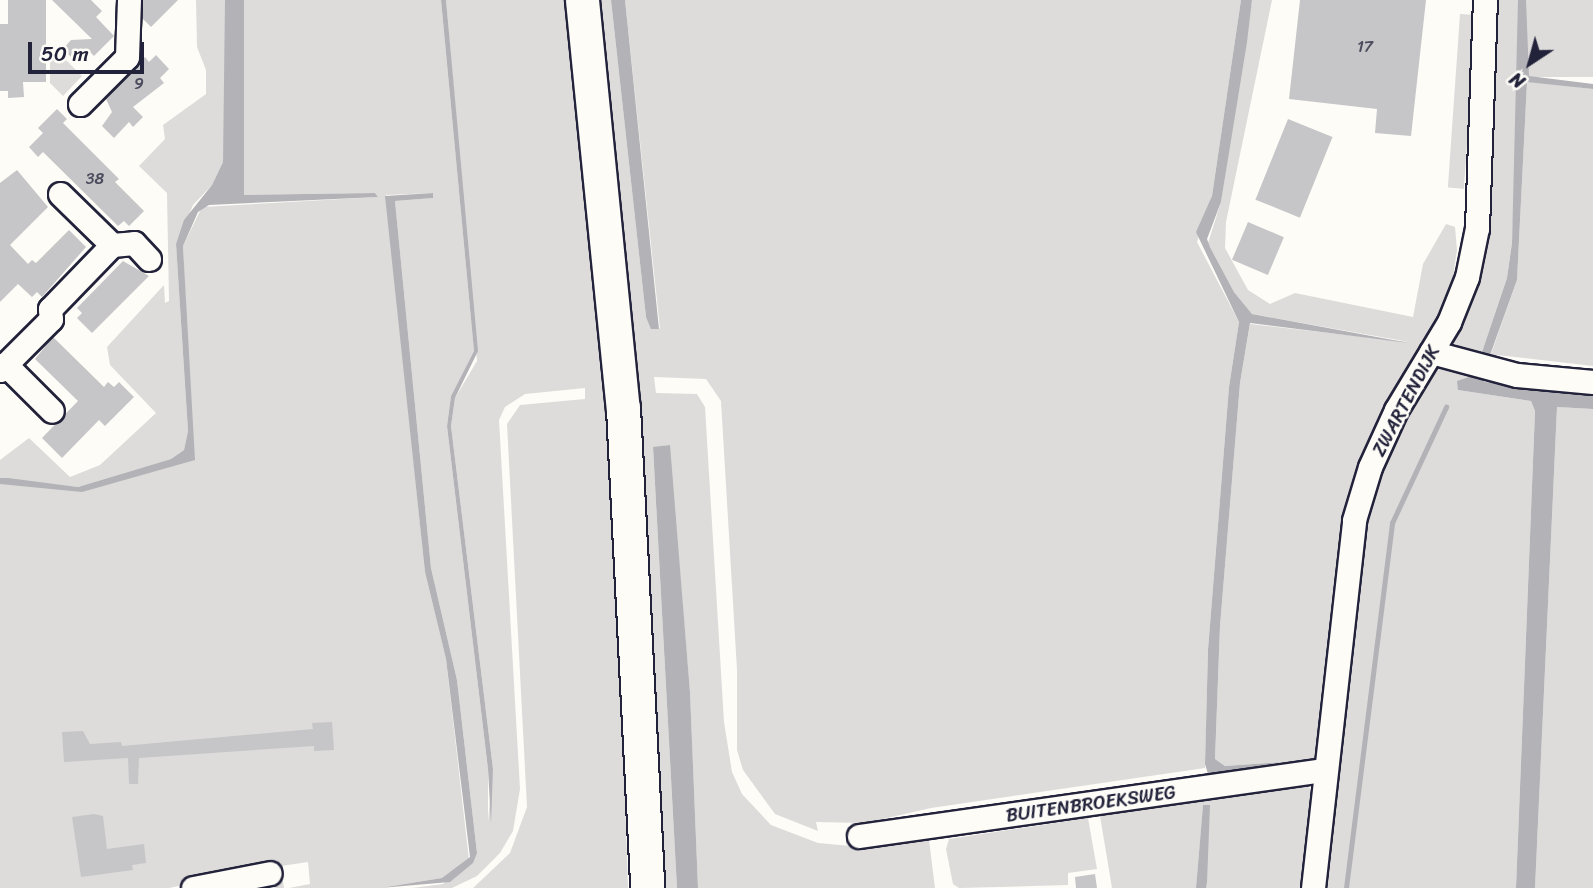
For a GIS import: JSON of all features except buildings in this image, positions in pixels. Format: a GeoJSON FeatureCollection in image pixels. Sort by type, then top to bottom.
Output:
{"type":"FeatureCollection","features":[{"type":"Feature","properties":{"kind":"highway"},"geometry":{"type":"LineString","coordinates":[[573,0],[612,410],[638,888]]}},
{"type":"Feature","properties":{"kind":"highway"},"geometry":{"type":"LineString","coordinates":[[582,0],[622,408],[647,888]]}},
{"type":"Feature","properties":{"kind":"street"},"geometry":{"type":"LineString","coordinates":[[80,104],[127,57],[128,0]]}},
{"type":"Feature","properties":{"kind":"street","name":"ZWARTENDIJK"},"geometry":{"type":"LineString","coordinates":[[1313,888],[1323,770],[1354,520],[1370,467],[1396,410],[1431,352],[1467,278],[1477,228],[1485,0]]}},
{"type":"Feature","properties":{"kind":"street"},"geometry":{"type":"LineString","coordinates":[[60,194],[112,245]]}},
{"type":"Feature","properties":{"kind":"street"},"geometry":{"type":"LineString","coordinates":[[1,368],[51,319],[50,309],[112,245],[134,243],[149,259]]}},
{"type":"Feature","properties":{"kind":"street"},"geometry":{"type":"LineString","coordinates":[[1431,352],[1517,375],[1593,382]]}},
{"type":"Feature","properties":{"kind":"street"},"geometry":{"type":"LineString","coordinates":[[1,368],[10,369],[52,411]]}},
{"type":"Feature","properties":{"kind":"street","name":"BUITENBROEKSWEG"},"geometry":{"type":"LineString","coordinates":[[859,836],[1323,770]]}},
{"type":"Feature","properties":{"kind":"street"},"geometry":{"type":"LineString","coordinates":[[192,888],[240,883],[270,873]]}},
{"type":"Feature","properties":{"kind":"shaded area"},"geometry":{"type":"Polygon","coordinates":[[[196,0],[225,0],[226,111],[223,162],[212,185],[193,205],[176,244],[188,431],[184,450],[171,459],[78,487],[0,478],[0,460],[29,438],[70,477],[100,465],[156,413],[110,365],[107,347],[164,285],[165,303],[169,301],[167,193],[139,166],[165,139],[163,125],[206,94],[206,70],[197,47],[196,0]]]}},
{"type":"Feature","properties":{"kind":"shaded area"},"geometry":{"type":"Polygon","coordinates":[[[225,0],[244,0],[244,195],[375,193],[378,197],[209,205],[198,212],[183,246],[195,460],[82,492],[0,484],[0,478],[8,478],[78,487],[171,459],[184,450],[188,431],[176,244],[184,220],[212,185],[223,162],[225,0]]]}},
{"type":"Feature","properties":{"kind":"shaded area"},"geometry":{"type":"Polygon","coordinates":[[[244,0],[441,0],[474,351],[451,396],[447,426],[488,769],[488,821],[493,769],[451,426],[455,398],[477,361],[446,0],[569,0],[601,318],[619,608],[628,888],[473,888],[510,853],[527,807],[507,424],[520,405],[585,399],[585,388],[525,394],[505,407],[499,420],[520,789],[513,831],[500,853],[477,876],[452,888],[412,888],[443,884],[477,853],[457,680],[431,568],[395,201],[433,198],[433,193],[386,195],[425,572],[446,659],[469,860],[442,878],[380,888],[289,888],[310,884],[308,862],[281,866],[284,888],[270,888],[276,887],[273,867],[169,888],[0,888],[0,482],[76,490],[193,456],[183,246],[202,207],[378,197],[375,193],[244,195],[241,190],[244,0]]]}},
{"type":"Feature","properties":{"kind":"shaded area"},"geometry":{"type":"Polygon","coordinates":[[[441,0],[446,0],[478,351],[455,398],[451,426],[493,769],[491,824],[488,769],[447,426],[451,396],[474,351],[441,0]]]}},
{"type":"Feature","properties":{"kind":"shaded area"},"geometry":{"type":"Polygon","coordinates":[[[591,0],[611,0],[646,317],[660,329],[625,0],[1241,0],[1212,196],[1197,242],[1239,322],[1229,387],[1208,650],[1205,768],[931,808],[865,823],[816,822],[818,831],[775,814],[743,770],[737,750],[737,670],[721,401],[706,379],[654,377],[656,393],[697,394],[705,407],[724,722],[732,772],[742,794],[771,825],[818,843],[862,847],[929,840],[935,888],[698,888],[690,692],[669,445],[653,448],[677,888],[651,888],[591,0]]]}},
{"type":"Feature","properties":{"kind":"shaded area"},"geometry":{"type":"Polygon","coordinates":[[[611,0],[625,0],[659,329],[651,329],[646,317],[611,0]]]}},
{"type":"Feature","properties":{"kind":"shaded area"},"geometry":{"type":"Polygon","coordinates":[[[1241,0],[1252,0],[1247,42],[1221,202],[1207,239],[1210,247],[1234,292],[1252,314],[1409,343],[1250,323],[1240,383],[1220,626],[1215,759],[1225,766],[1284,762],[1208,774],[1205,764],[1208,650],[1229,387],[1239,322],[1196,232],[1212,196],[1241,0]]]}},
{"type":"Feature","properties":{"kind":"shaded area"},"geometry":{"type":"Polygon","coordinates":[[[1252,0],[1272,0],[1226,222],[1225,248],[1248,290],[1270,304],[1295,293],[1413,317],[1423,264],[1446,224],[1455,227],[1457,250],[1450,298],[1381,427],[1324,739],[1315,760],[1225,766],[1215,759],[1220,626],[1240,383],[1250,324],[1409,342],[1252,314],[1234,292],[1208,243],[1221,202],[1252,0]]]}},
{"type":"Feature","properties":{"kind":"shaded area"},"geometry":{"type":"Polygon","coordinates":[[[1489,0],[1518,0],[1520,47],[1512,243],[1507,278],[1481,355],[1491,354],[1517,280],[1527,81],[1593,89],[1593,366],[1497,355],[1495,366],[1450,341],[1464,297],[1489,0]]]}},
{"type":"Feature","properties":{"kind":"shaded area"},"geometry":{"type":"Polygon","coordinates":[[[1518,0],[1526,0],[1529,76],[1593,84],[1593,89],[1527,82],[1517,280],[1489,358],[1481,355],[1507,278],[1512,243],[1518,0]]]}},
{"type":"Feature","properties":{"kind":"shaded area"},"geometry":{"type":"Polygon","coordinates":[[[1526,0],[1593,0],[1593,77],[1526,77],[1526,0]]]}},
{"type":"Feature","properties":{"kind":"shaded area"},"geometry":{"type":"Polygon","coordinates":[[[1460,14],[1476,15],[1464,189],[1448,188],[1460,14]]]}},
{"type":"Feature","properties":{"kind":"shaded area"},"geometry":{"type":"Polygon","coordinates":[[[50,55],[61,55],[82,76],[63,96],[50,83],[50,55]]]}},
{"type":"Feature","properties":{"kind":"shaded area"},"geometry":{"type":"Polygon","coordinates":[[[433,193],[433,198],[395,201],[431,568],[457,680],[477,853],[473,863],[450,882],[380,888],[442,878],[470,857],[446,659],[425,572],[385,196],[433,193]]]}},
{"type":"Feature","properties":{"kind":"shaded area"},"geometry":{"type":"Polygon","coordinates":[[[1441,365],[1475,375],[1458,390],[1531,401],[1535,411],[1516,888],[1320,888],[1366,494],[1428,371],[1441,365]]]}},
{"type":"Feature","properties":{"kind":"shaded area"},"geometry":{"type":"Polygon","coordinates":[[[1475,375],[1485,382],[1593,393],[1593,409],[1557,407],[1535,888],[1516,888],[1535,411],[1531,401],[1458,390],[1457,381],[1475,375]]]}},
{"type":"Feature","properties":{"kind":"shaded area"},"geometry":{"type":"Polygon","coordinates":[[[1557,407],[1593,409],[1593,888],[1535,888],[1557,407]]]}},
{"type":"Feature","properties":{"kind":"shaded area"},"geometry":{"type":"Polygon","coordinates":[[[670,445],[690,692],[698,888],[677,888],[653,447],[670,445]]]}},
{"type":"Feature","properties":{"kind":"shaded area"},"geometry":{"type":"Polygon","coordinates":[[[1303,783],[1312,790],[1315,804],[1306,888],[1206,888],[1209,805],[1203,806],[1196,888],[1112,888],[1100,816],[1103,812],[1303,783]]]}},
{"type":"Feature","properties":{"kind":"shaded area"},"geometry":{"type":"Polygon","coordinates":[[[1203,805],[1210,805],[1207,882],[1206,888],[1196,888],[1203,805]]]}},
{"type":"Feature","properties":{"kind":"shaded area"},"geometry":{"type":"Polygon","coordinates":[[[1088,818],[1097,869],[1068,873],[1068,885],[959,888],[953,884],[946,849],[949,839],[1088,818]]]}},
{"type":"Feature","properties":{"kind":"waterway"},"geometry":{"type":"LineString","coordinates":[[1346,888],[1392,523],[1446,407]]}}]}
